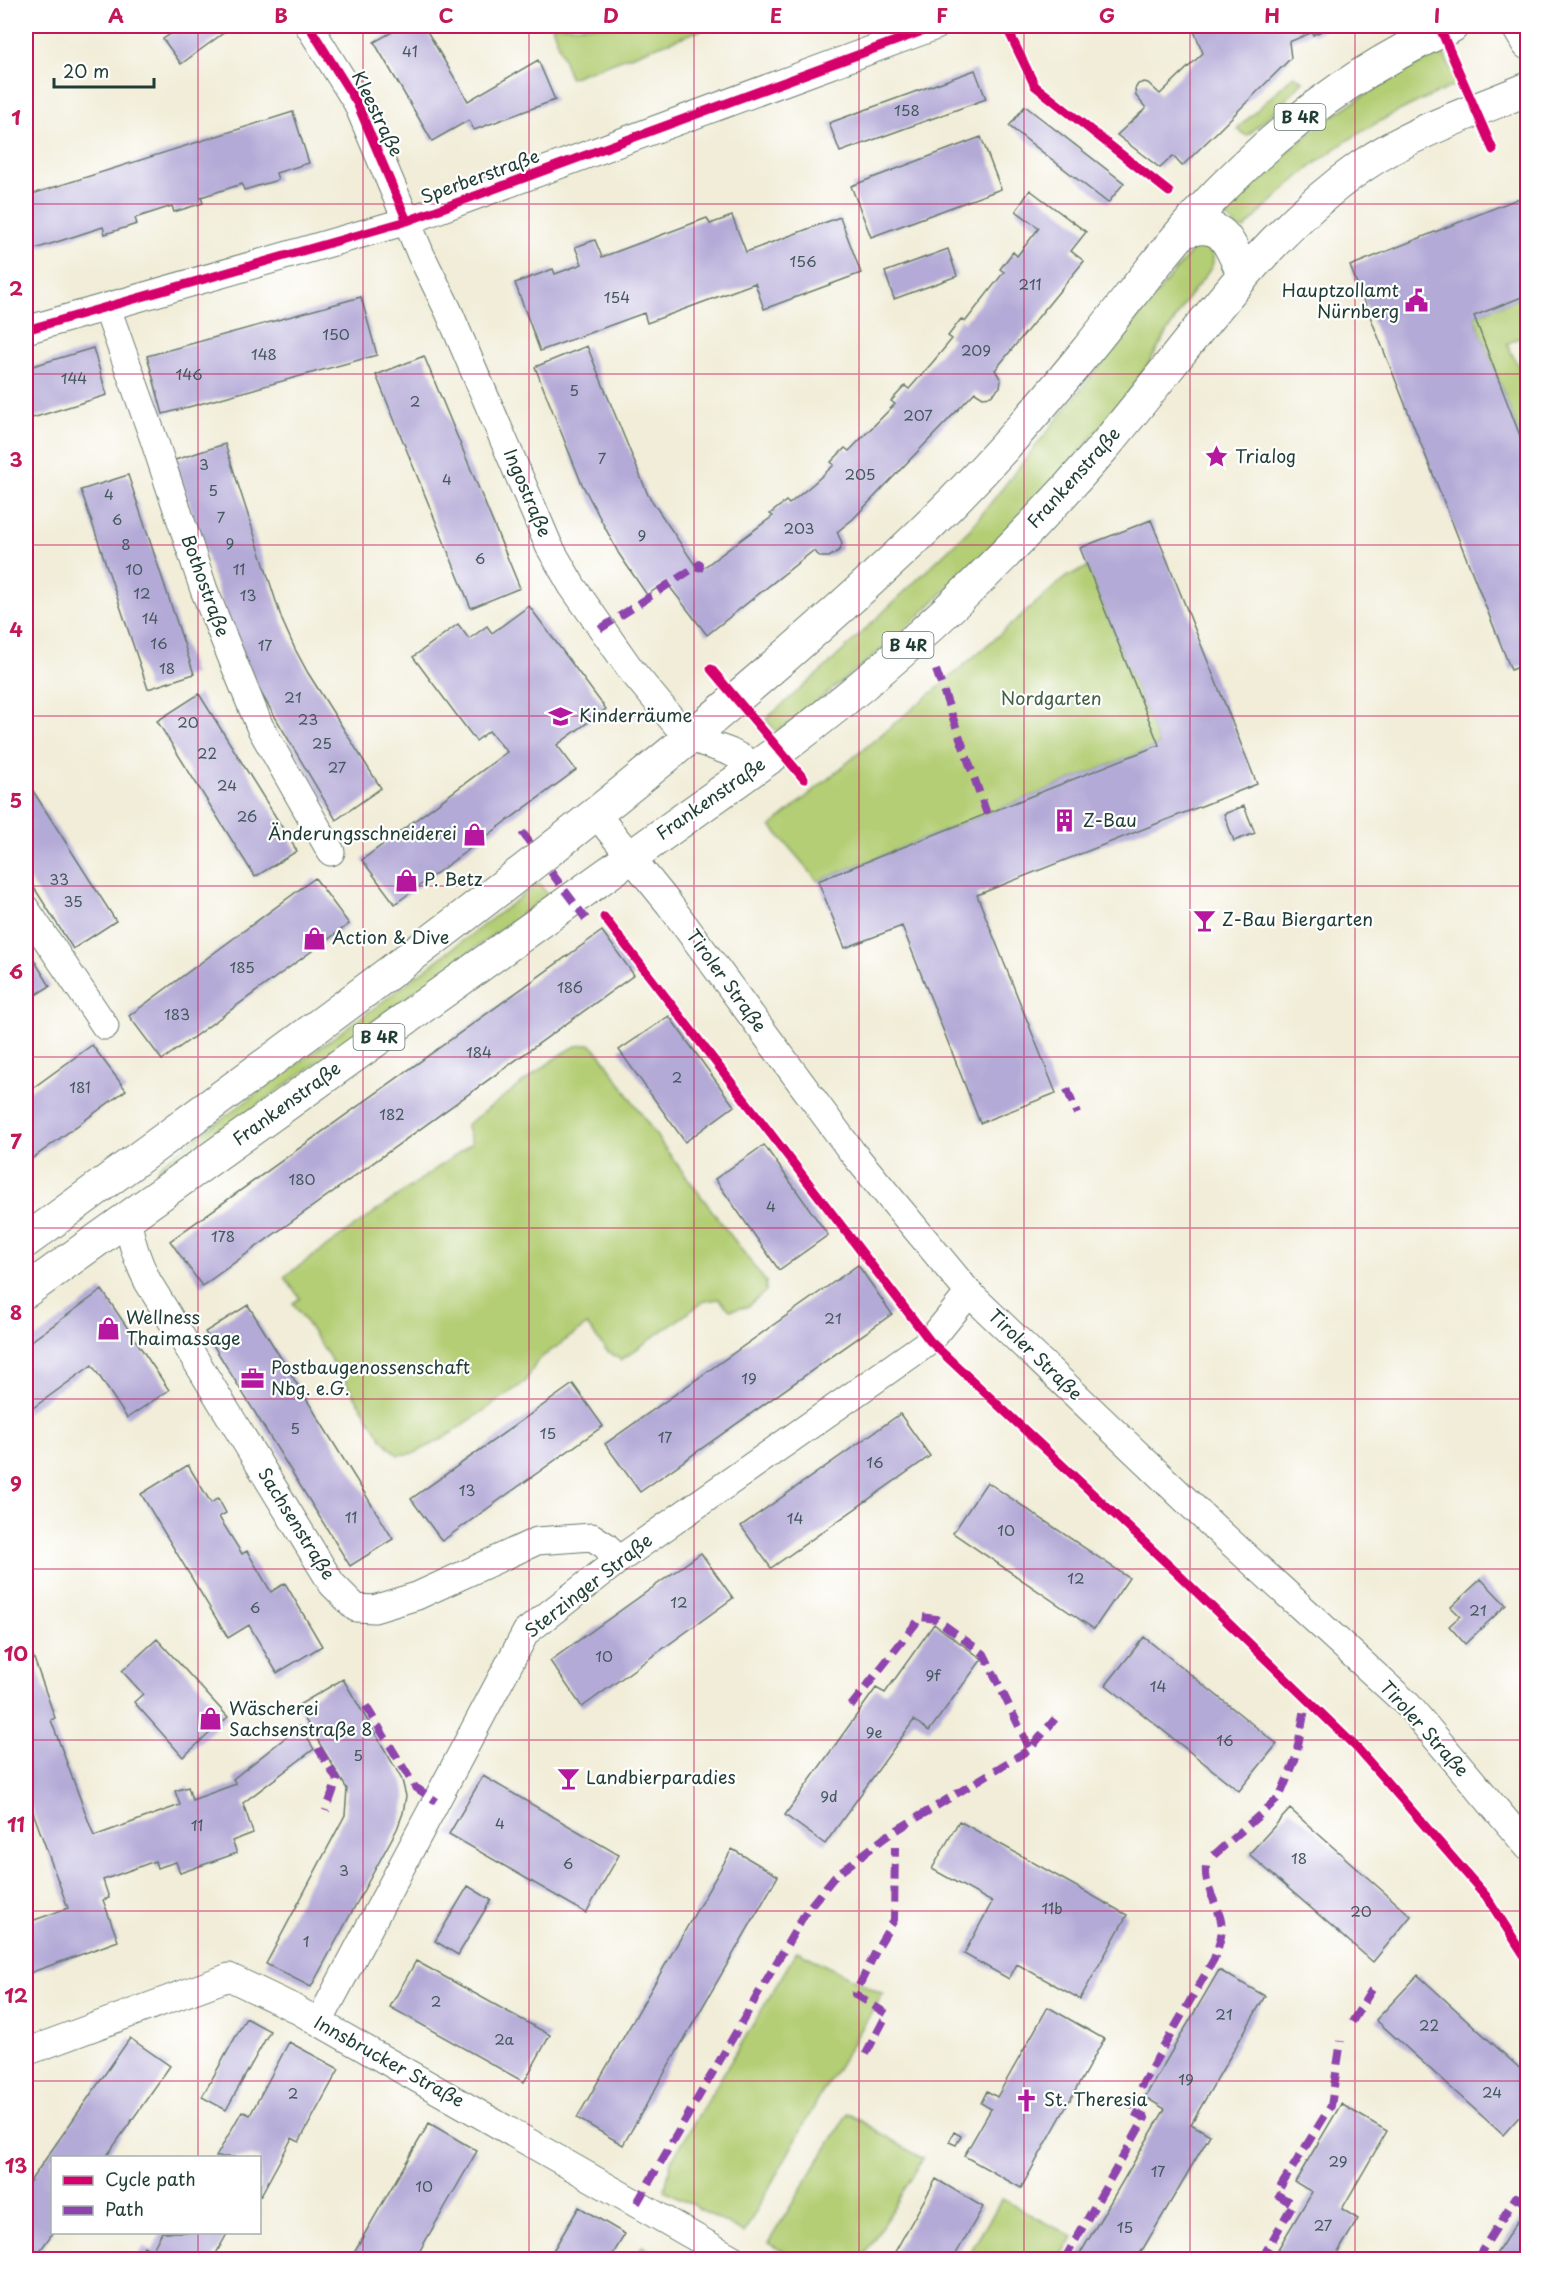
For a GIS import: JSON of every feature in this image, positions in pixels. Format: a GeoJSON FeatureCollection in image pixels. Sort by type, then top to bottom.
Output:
{"type":"FeatureCollection","features":[{"type":"Feature","properties":{"kind":"main road","name":"B 4R"},"geometry":{"type":"LineString","coordinates":[[26,1241],[405,960],[691,738],[812,634],[945,509],[1058,385],[1182,232],[1265,147],[1306,112],[1371,67],[1452,26]]}},
{"type":"Feature","properties":{"kind":"main road"},"geometry":{"type":"LineString","coordinates":[[1518,26],[1527,43]]}},
{"type":"Feature","properties":{"kind":"main road","name":"Frankenstraße"},"geometry":{"type":"LineString","coordinates":[[26,1291],[757,766],[872,677],[1007,551],[1102,449],[1244,275],[1295,222],[1362,167],[1411,138],[1527,89]]}},
{"type":"Feature","properties":{"kind":"main road"},"geometry":{"type":"LineString","coordinates":[[1182,232],[1200,226],[1211,227],[1218,231],[1226,240],[1244,275]]}},
{"type":"Feature","properties":{"kind":"street","name":"Kleestraße"},"geometry":{"type":"LineString","coordinates":[[309,26],[357,103],[407,221]]}},
{"type":"Feature","properties":{"kind":"street","name":"Sperberstraße"},"geometry":{"type":"LineString","coordinates":[[26,330],[407,221],[936,26]]}},
{"type":"Feature","properties":{"kind":"street","name":"Ingostraße"},"geometry":{"type":"LineString","coordinates":[[407,221],[448,310],[549,546],[600,629],[663,710],[691,738]]}},
{"type":"Feature","properties":{"kind":"street","name":"Bothostraße"},"geometry":{"type":"LineString","coordinates":[[107,308],[204,590],[260,728],[331,852]]}},
{"type":"Feature","properties":{"kind":"street"},"geometry":{"type":"LineString","coordinates":[[691,738],[730,752],[757,766]]}},
{"type":"Feature","properties":{"kind":"street","name":"Tiroler Straße"},"geometry":{"type":"LineString","coordinates":[[596,814],[669,904],[852,1152],[969,1293],[1214,1527],[1408,1705],[1527,1847]]}},
{"type":"Feature","properties":{"kind":"street"},"geometry":{"type":"LineString","coordinates":[[26,909],[105,1026]]}},
{"type":"Feature","properties":{"kind":"street","name":"Sachsenstraße"},"geometry":{"type":"LineString","coordinates":[[128,1218],[130,1238],[147,1281],[332,1584],[356,1608],[374,1609],[417,1596],[537,1541],[592,1537],[606,1546],[617,1561]]}},
{"type":"Feature","properties":{"kind":"street","name":"Sterzinger Straße"},"geometry":{"type":"LineString","coordinates":[[319,2022],[526,1632],[617,1561],[930,1341],[969,1293]]}},
{"type":"Feature","properties":{"kind":"street","name":"Innsbrucker Straße"},"geometry":{"type":"LineString","coordinates":[[26,2052],[229,1977],[319,2022],[735,2259]]}},
{"type":"Feature","properties":{"kind":"green space"},"geometry":{"type":"Polygon","coordinates":[[[552,26],[712,26],[570,78],[552,26]]]}},
{"type":"Feature","properties":{"kind":"green space"},"geometry":{"type":"Polygon","coordinates":[[[1443,52],[1458,84],[1352,137],[1290,185],[1244,229],[1238,228],[1227,218],[1225,212],[1252,184],[1276,161],[1328,120],[1383,84],[1443,52]]]}},
{"type":"Feature","properties":{"kind":"green space"},"geometry":{"type":"Polygon","coordinates":[[[1294,75],[1303,81],[1279,107],[1247,136],[1237,129],[1294,75]]]}},
{"type":"Feature","properties":{"kind":"green space"},"geometry":{"type":"Polygon","coordinates":[[[1202,246],[1213,255],[1213,263],[1209,271],[1188,298],[1150,361],[1121,403],[1084,447],[994,543],[897,637],[787,725],[776,731],[766,719],[828,665],[970,529],[1179,266],[1195,248],[1202,246]]]}},
{"type":"Feature","properties":{"kind":"green space"},"geometry":{"type":"Polygon","coordinates":[[[1527,295],[1527,333],[1507,344],[1527,383],[1527,454],[1474,316],[1527,295]]]}},
{"type":"Feature","properties":{"kind":"green space","name":"Nordgarten"},"geometry":{"type":"Polygon","coordinates":[[[1088,567],[1159,745],[818,881],[771,826],[941,685],[1066,577],[1088,567]]]}},
{"type":"Feature","properties":{"kind":"green space"},"geometry":{"type":"Polygon","coordinates":[[[539,883],[548,895],[180,1162],[160,1174],[156,1171],[167,1159],[374,1008],[539,883]]]}},
{"type":"Feature","properties":{"kind":"green space"},"geometry":{"type":"Polygon","coordinates":[[[590,1044],[601,1055],[664,1147],[766,1282],[766,1291],[747,1307],[730,1310],[719,1299],[705,1301],[621,1360],[606,1350],[587,1325],[538,1360],[525,1382],[444,1438],[415,1453],[398,1455],[383,1440],[293,1303],[300,1298],[284,1277],[472,1143],[466,1125],[560,1055],[576,1046],[590,1044]]]}},
{"type":"Feature","properties":{"kind":"green space"},"geometry":{"type":"Polygon","coordinates":[[[797,1951],[883,1994],[820,2096],[744,2233],[665,2190],[671,2161],[797,1951]]]}},
{"type":"Feature","properties":{"kind":"green space"},"geometry":{"type":"Polygon","coordinates":[[[848,2113],[923,2159],[862,2259],[796,2259],[768,2243],[848,2113]]]}},
{"type":"Feature","properties":{"kind":"green space"},"geometry":{"type":"Polygon","coordinates":[[[1002,2199],[1073,2237],[1059,2259],[966,2259],[1002,2199]]]}},
{"type":"Feature","properties":{"kind":"green space"},"geometry":{"type":"Polygon","coordinates":[[[642,2246],[664,2259],[635,2259],[642,2246]]]}},
{"type":"Feature","properties":{"kind":"building"},"geometry":{"type":"Polygon","coordinates":[[[167,26],[233,26],[181,64],[163,39],[172,33],[167,26]]]}},
{"type":"Feature","properties":{"kind":"building"},"geometry":{"type":"Polygon","coordinates":[[[403,26],[424,26],[468,101],[538,60],[555,100],[474,130],[469,120],[432,141],[374,42],[403,26]]]}},
{"type":"Feature","properties":{"kind":"building"},"geometry":{"type":"Polygon","coordinates":[[[1192,26],[1332,26],[1313,35],[1313,32],[1289,42],[1291,58],[1216,133],[1182,166],[1173,156],[1160,168],[1117,135],[1146,108],[1136,96],[1135,89],[1138,84],[1148,83],[1160,94],[1203,53],[1192,26]]]}},
{"type":"Feature","properties":{"kind":"building"},"geometry":{"type":"Polygon","coordinates":[[[975,70],[986,99],[840,152],[829,123],[975,70]]]}},
{"type":"Feature","properties":{"kind":"building"},"geometry":{"type":"Polygon","coordinates":[[[1025,106],[1124,183],[1108,203],[1009,126],[1025,106]]]}},
{"type":"Feature","properties":{"kind":"building"},"geometry":{"type":"Polygon","coordinates":[[[293,112],[309,163],[276,173],[278,180],[244,190],[242,184],[201,197],[203,203],[174,212],[172,206],[135,218],[137,224],[105,234],[103,227],[26,252],[26,196],[293,112]]]}},
{"type":"Feature","properties":{"kind":"building"},"geometry":{"type":"Polygon","coordinates":[[[981,137],[1001,189],[871,237],[851,186],[981,137]]]}},
{"type":"Feature","properties":{"kind":"building"},"geometry":{"type":"Polygon","coordinates":[[[1030,190],[1086,232],[1071,251],[1084,261],[995,370],[1001,380],[1000,387],[991,396],[983,397],[975,392],[853,519],[837,532],[842,543],[840,550],[829,557],[821,557],[813,551],[707,635],[666,582],[647,595],[619,554],[581,482],[535,367],[587,346],[648,495],[699,571],[773,516],[770,514],[786,501],[789,504],[813,484],[834,465],[831,462],[845,448],[849,451],[895,404],[891,401],[905,386],[909,389],[932,363],[952,339],[948,336],[961,319],[965,322],[1004,272],[1000,269],[1013,252],[1017,256],[1039,228],[1016,211],[1030,190]]]}},
{"type":"Feature","properties":{"kind":"building"},"geometry":{"type":"Polygon","coordinates":[[[1527,195],[1527,295],[1474,316],[1527,454],[1527,664],[1511,670],[1350,266],[1527,195]]]}},
{"type":"Feature","properties":{"kind":"building"},"geometry":{"type":"Polygon","coordinates":[[[732,216],[746,252],[840,217],[861,273],[764,309],[755,283],[647,323],[644,313],[540,351],[515,283],[553,269],[555,274],[582,264],[575,247],[595,240],[602,257],[707,218],[710,224],[732,216]]]}},
{"type":"Feature","properties":{"kind":"building"},"geometry":{"type":"Polygon","coordinates":[[[948,249],[957,276],[894,299],[885,272],[948,249]]]}},
{"type":"Feature","properties":{"kind":"building"},"geometry":{"type":"Polygon","coordinates":[[[361,297],[377,355],[163,414],[147,356],[361,297]]]}},
{"type":"Feature","properties":{"kind":"building"},"geometry":{"type":"Polygon","coordinates":[[[93,348],[107,395],[26,420],[26,368],[93,348]]]}},
{"type":"Feature","properties":{"kind":"building"},"geometry":{"type":"Polygon","coordinates":[[[424,356],[520,588],[471,608],[376,375],[424,356]]]}},
{"type":"Feature","properties":{"kind":"building"},"geometry":{"type":"Polygon","coordinates":[[[225,444],[282,620],[295,649],[381,788],[336,820],[248,671],[235,642],[175,460],[225,444]]]}},
{"type":"Feature","properties":{"kind":"building"},"geometry":{"type":"Polygon","coordinates":[[[128,475],[194,674],[148,689],[81,490],[128,475]]]}},
{"type":"Feature","properties":{"kind":"building","name":"Z-Bau"},"geometry":{"type":"Polygon","coordinates":[[[1151,520],[1257,784],[977,895],[1056,1093],[980,1123],[902,926],[845,948],[818,881],[1159,745],[1080,548],[1151,520]]]}},
{"type":"Feature","properties":{"kind":"building"},"geometry":{"type":"Polygon","coordinates":[[[529,606],[606,709],[557,745],[576,770],[395,904],[362,860],[507,752],[489,731],[476,741],[413,657],[458,624],[469,639],[487,626],[492,633],[529,606]]]}},
{"type":"Feature","properties":{"kind":"building"},"geometry":{"type":"Polygon","coordinates":[[[199,694],[297,851],[255,877],[157,721],[199,694]]]}},
{"type":"Feature","properties":{"kind":"building"},"geometry":{"type":"Polygon","coordinates":[[[26,780],[116,921],[73,949],[26,875],[26,780]]]}},
{"type":"Feature","properties":{"kind":"building"},"geometry":{"type":"Polygon","coordinates":[[[1244,806],[1255,833],[1234,841],[1224,814],[1244,806]]]}},
{"type":"Feature","properties":{"kind":"building"},"geometry":{"type":"Polygon","coordinates":[[[315,878],[349,924],[162,1060],[129,1016],[315,878]]]}},
{"type":"Feature","properties":{"kind":"building"},"geometry":{"type":"Polygon","coordinates":[[[602,931],[634,975],[202,1286],[170,1241],[602,931]]]}},
{"type":"Feature","properties":{"kind":"building"},"geometry":{"type":"Polygon","coordinates":[[[26,947],[50,986],[26,1001],[26,947]]]}},
{"type":"Feature","properties":{"kind":"building"},"geometry":{"type":"Polygon","coordinates":[[[669,1016],[734,1106],[685,1142],[619,1050],[669,1016]]]}},
{"type":"Feature","properties":{"kind":"building"},"geometry":{"type":"Polygon","coordinates":[[[92,1045],[126,1090],[26,1163],[26,1093],[92,1045]]]}},
{"type":"Feature","properties":{"kind":"building"},"geometry":{"type":"Polygon","coordinates":[[[764,1145],[828,1235],[779,1270],[715,1179],[764,1145]]]}},
{"type":"Feature","properties":{"kind":"building"},"geometry":{"type":"Polygon","coordinates":[[[858,1265],[892,1314],[640,1492],[605,1444],[858,1265]]]}},
{"type":"Feature","properties":{"kind":"building"},"geometry":{"type":"Polygon","coordinates":[[[102,1290],[169,1390],[127,1418],[92,1365],[26,1413],[26,1345],[102,1290]]]}},
{"type":"Feature","properties":{"kind":"building"},"geometry":{"type":"Polygon","coordinates":[[[248,1305],[393,1539],[350,1566],[205,1332],[248,1305]]]}},
{"type":"Feature","properties":{"kind":"building"},"geometry":{"type":"Polygon","coordinates":[[[573,1384],[603,1426],[442,1541],[411,1499],[573,1384]]]}},
{"type":"Feature","properties":{"kind":"building"},"geometry":{"type":"Polygon","coordinates":[[[900,1414],[930,1456],[771,1568],[741,1526],[900,1414]]]}},
{"type":"Feature","properties":{"kind":"building"},"geometry":{"type":"Polygon","coordinates":[[[188,1465],[211,1503],[218,1498],[226,1513],[219,1517],[242,1554],[247,1551],[271,1592],[285,1583],[322,1646],[277,1673],[249,1625],[228,1638],[141,1494],[188,1465]]]}},
{"type":"Feature","properties":{"kind":"building"},"geometry":{"type":"Polygon","coordinates":[[[987,1482],[1129,1578],[1094,1629],[953,1533],[987,1482]]]}},
{"type":"Feature","properties":{"kind":"building"},"geometry":{"type":"Polygon","coordinates":[[[701,1553],[733,1598],[582,1707],[550,1661],[701,1553]]]}},
{"type":"Feature","properties":{"kind":"building"},"geometry":{"type":"Polygon","coordinates":[[[1481,1579],[1506,1605],[1465,1644],[1449,1626],[1460,1616],[1451,1607],[1481,1579]]]}},
{"type":"Feature","properties":{"kind":"building"},"geometry":{"type":"Polygon","coordinates":[[[934,1624],[982,1659],[929,1731],[914,1720],[825,1844],[785,1815],[876,1688],[885,1693],[934,1624]]]}},
{"type":"Feature","properties":{"kind":"building"},"geometry":{"type":"Polygon","coordinates":[[[26,1636],[55,1718],[51,1720],[94,1836],[180,1805],[175,1791],[188,1787],[192,1800],[236,1784],[233,1779],[300,1726],[314,1749],[243,1803],[253,1833],[232,1841],[237,1853],[180,1873],[176,1862],[157,1868],[155,1861],[103,1880],[109,1898],[103,1900],[118,1941],[27,1974],[26,1923],[68,1908],[26,1793],[26,1636]]]}},
{"type":"Feature","properties":{"kind":"building"},"geometry":{"type":"Polygon","coordinates":[[[1144,1637],[1277,1744],[1239,1791],[1106,1685],[1144,1637]]]}},
{"type":"Feature","properties":{"kind":"building"},"geometry":{"type":"Polygon","coordinates":[[[157,1639],[228,1717],[183,1757],[134,1702],[143,1694],[122,1671],[157,1639]]]}},
{"type":"Feature","properties":{"kind":"building"},"geometry":{"type":"Polygon","coordinates":[[[343,1679],[402,1780],[406,1796],[397,1829],[311,1987],[266,1964],[345,1815],[347,1789],[297,1706],[343,1679]]]}},
{"type":"Feature","properties":{"kind":"building"},"geometry":{"type":"Polygon","coordinates":[[[483,1776],[619,1855],[586,1913],[449,1834],[483,1776]]]}},
{"type":"Feature","properties":{"kind":"building"},"geometry":{"type":"Polygon","coordinates":[[[1290,1809],[1411,1916],[1373,1962],[1249,1854],[1290,1809]]]}},
{"type":"Feature","properties":{"kind":"building"},"geometry":{"type":"Polygon","coordinates":[[[959,1821],[1127,1915],[1080,1999],[1017,1964],[1009,1979],[964,1954],[992,1902],[932,1869],[959,1821]]]}},
{"type":"Feature","properties":{"kind":"building"},"geometry":{"type":"Polygon","coordinates":[[[732,1849],[778,1876],[623,2145],[577,2118],[732,1849]]]}},
{"type":"Feature","properties":{"kind":"building"},"geometry":{"type":"Polygon","coordinates":[[[468,1886],[491,1900],[458,1955],[435,1941],[468,1886]]]}},
{"type":"Feature","properties":{"kind":"building"},"geometry":{"type":"Polygon","coordinates":[[[416,1961],[550,2035],[524,2082],[390,2007],[416,1961]]]}},
{"type":"Feature","properties":{"kind":"building"},"geometry":{"type":"Polygon","coordinates":[[[1219,1970],[1265,1996],[1191,2124],[1210,2135],[1137,2259],[1077,2259],[1165,2109],[1145,2097],[1219,1970]]]}},
{"type":"Feature","properties":{"kind":"building"},"geometry":{"type":"Polygon","coordinates":[[[1418,1975],[1527,2075],[1527,2108],[1503,2135],[1376,2020],[1418,1975]]]}},
{"type":"Feature","properties":{"kind":"building","name":"St. Theresia"},"geometry":{"type":"Polygon","coordinates":[[[1048,2007],[1104,2039],[1021,2188],[964,2156],[991,2109],[981,2103],[987,2091],[997,2097],[1048,2007]]]}},
{"type":"Feature","properties":{"kind":"building"},"geometry":{"type":"Polygon","coordinates":[[[246,2018],[270,2031],[226,2110],[202,2097],[246,2018]]]}},
{"type":"Feature","properties":{"kind":"building"},"geometry":{"type":"Polygon","coordinates":[[[130,2038],[170,2066],[107,2156],[51,2156],[52,2234],[34,2259],[26,2259],[26,2187],[130,2038]]]}},
{"type":"Feature","properties":{"kind":"building"},"geometry":{"type":"Polygon","coordinates":[[[289,2042],[339,2069],[299,2142],[292,2138],[261,2195],[261,2156],[217,2156],[242,2111],[250,2115],[289,2042]]]}},
{"type":"Feature","properties":{"kind":"building"},"geometry":{"type":"Polygon","coordinates":[[[1341,2104],[1387,2131],[1342,2209],[1358,2219],[1334,2259],[1272,2259],[1312,2192],[1295,2182],[1341,2104]]]}},
{"type":"Feature","properties":{"kind":"building"},"geometry":{"type":"Polygon","coordinates":[[[429,2123],[477,2151],[415,2259],[350,2259],[429,2123]]]}},
{"type":"Feature","properties":{"kind":"building"},"geometry":{"type":"Polygon","coordinates":[[[954,2132],[961,2136],[956,2145],[949,2142],[954,2132]]]}},
{"type":"Feature","properties":{"kind":"building"},"geometry":{"type":"Polygon","coordinates":[[[936,2179],[983,2207],[953,2259],[891,2259],[936,2179]]]}},
{"type":"Feature","properties":{"kind":"building"},"geometry":{"type":"Polygon","coordinates":[[[579,2207],[625,2234],[610,2259],[548,2259],[579,2207]]]}},
{"type":"Feature","properties":{"kind":"building"},"geometry":{"type":"Polygon","coordinates":[[[1526,2208],[1527,2259],[1493,2259],[1526,2208]]]}},
{"type":"Feature","properties":{"kind":"building"},"geometry":{"type":"Polygon","coordinates":[[[161,2234],[227,2234],[213,2259],[136,2259],[144,2246],[152,2251],[161,2234]]]}},
{"type":"Feature","properties":{"kind":"marked path"},"geometry":{"type":"LineString","coordinates":[[600,629],[700,564],[699,571]]}},
{"type":"Feature","properties":{"kind":"marked path"},"geometry":{"type":"LineString","coordinates":[[936,670],[987,814]]}},
{"type":"Feature","properties":{"kind":"marked path"},"geometry":{"type":"LineString","coordinates":[[522,832],[530,843]]}},
{"type":"Feature","properties":{"kind":"marked path"},"geometry":{"type":"LineString","coordinates":[[551,872],[586,919]]}},
{"type":"Feature","properties":{"kind":"marked path"},"geometry":{"type":"LineString","coordinates":[[1067,1089],[1077,1114]]}},
{"type":"Feature","properties":{"kind":"marked path"},"geometry":{"type":"LineString","coordinates":[[851,1706],[921,1617],[936,1619],[984,1654],[1030,1749]]}},
{"type":"Feature","properties":{"kind":"marked path"},"geometry":{"type":"LineString","coordinates":[[1214,1855],[1279,1798],[1295,1760],[1307,1699]]}},
{"type":"Feature","properties":{"kind":"marked path"},"geometry":{"type":"LineString","coordinates":[[366,1706],[415,1787],[436,1801]]}},
{"type":"Feature","properties":{"kind":"marked path"},"geometry":{"type":"LineString","coordinates":[[637,2203],[807,1910],[835,1876],[887,1836],[1030,1749],[1055,1719]]}},
{"type":"Feature","properties":{"kind":"marked path"},"geometry":{"type":"LineString","coordinates":[[318,1748],[337,1780],[326,1811]]}},
{"type":"Feature","properties":{"kind":"marked path"},"geometry":{"type":"LineString","coordinates":[[866,2054],[887,2014],[855,1994],[894,1920],[895,1847]]}},
{"type":"Feature","properties":{"kind":"marked path"},"geometry":{"type":"LineString","coordinates":[[1064,2260],[1145,2118],[1128,2109],[1214,1959],[1222,1926],[1207,1881],[1206,1866]]}},
{"type":"Feature","properties":{"kind":"marked path"},"geometry":{"type":"LineString","coordinates":[[1352,2022],[1376,1983]]}},
{"type":"Feature","properties":{"kind":"marked path"},"geometry":{"type":"LineString","coordinates":[[1261,2260],[1293,2204],[1276,2194],[1331,2106],[1341,2041]]}},
{"type":"Feature","properties":{"kind":"marked path"},"geometry":{"type":"LineString","coordinates":[[1476,2260],[1516,2197],[1528,2204]]}},
{"type":"Feature","properties":{"kind":"cycle path"},"geometry":{"type":"LineString","coordinates":[[309,26],[357,103],[407,221]]}},
{"type":"Feature","properties":{"kind":"cycle path"},"geometry":{"type":"LineString","coordinates":[[26,330],[407,221],[936,26]]}},
{"type":"Feature","properties":{"kind":"cycle path"},"geometry":{"type":"LineString","coordinates":[[1006,26],[1035,86],[1169,192]]}},
{"type":"Feature","properties":{"kind":"cycle path"},"geometry":{"type":"LineString","coordinates":[[1439,26],[1493,150]]}},
{"type":"Feature","properties":{"kind":"cycle path"},"geometry":{"type":"LineString","coordinates":[[711,669],[804,779]]}},
{"type":"Feature","properties":{"kind":"cycle path"},"geometry":{"type":"LineString","coordinates":[[604,917],[930,1341],[1176,1572],[1358,1749],[1486,1896],[1528,1961]]}},
{"type":"Feature","properties":{"kind":"place","name":"Hauptzollamt Nürnberg"},"geometry":{"type":"Point","coordinates":[1417,301]}},
{"type":"Feature","properties":{"kind":"place","name":"Trialog"},"geometry":{"type":"Point","coordinates":[1217,457]}},
{"type":"Feature","properties":{"kind":"place","name":"Kinderräume"},"geometry":{"type":"Point","coordinates":[561,716]}},
{"type":"Feature","properties":{"kind":"place","name":"Z-Bau"},"geometry":{"type":"Point","coordinates":[1065,821]}},
{"type":"Feature","properties":{"kind":"place","name":"Änderungsschneiderei"},"geometry":{"type":"Point","coordinates":[475,834]}},
{"type":"Feature","properties":{"kind":"place","name":"P. Betz"},"geometry":{"type":"Point","coordinates":[406,880]}},
{"type":"Feature","properties":{"kind":"place","name":"Z-Bau Biergarten"},"geometry":{"type":"Point","coordinates":[1204,920]}},
{"type":"Feature","properties":{"kind":"place","name":"Action & Dive"},"geometry":{"type":"Point","coordinates":[314,938]}},
{"type":"Feature","properties":{"kind":"place","name":"Wellness Thaimassage"},"geometry":{"type":"Point","coordinates":[108,1328]}},
{"type":"Feature","properties":{"kind":"place","name":"Postbaugenossenschaft Nbg. e.G."},"geometry":{"type":"Point","coordinates":[253,1378]}},
{"type":"Feature","properties":{"kind":"place","name":"Wäscherei Sachsenstraße 8"},"geometry":{"type":"Point","coordinates":[211,1719]}},
{"type":"Feature","properties":{"kind":"place","name":"Landbierparadies"},"geometry":{"type":"Point","coordinates":[568,1778]}},
{"type":"Feature","properties":{"kind":"place","name":"St. Theresia"},"geometry":{"type":"Point","coordinates":[1026,2100]}}]}
